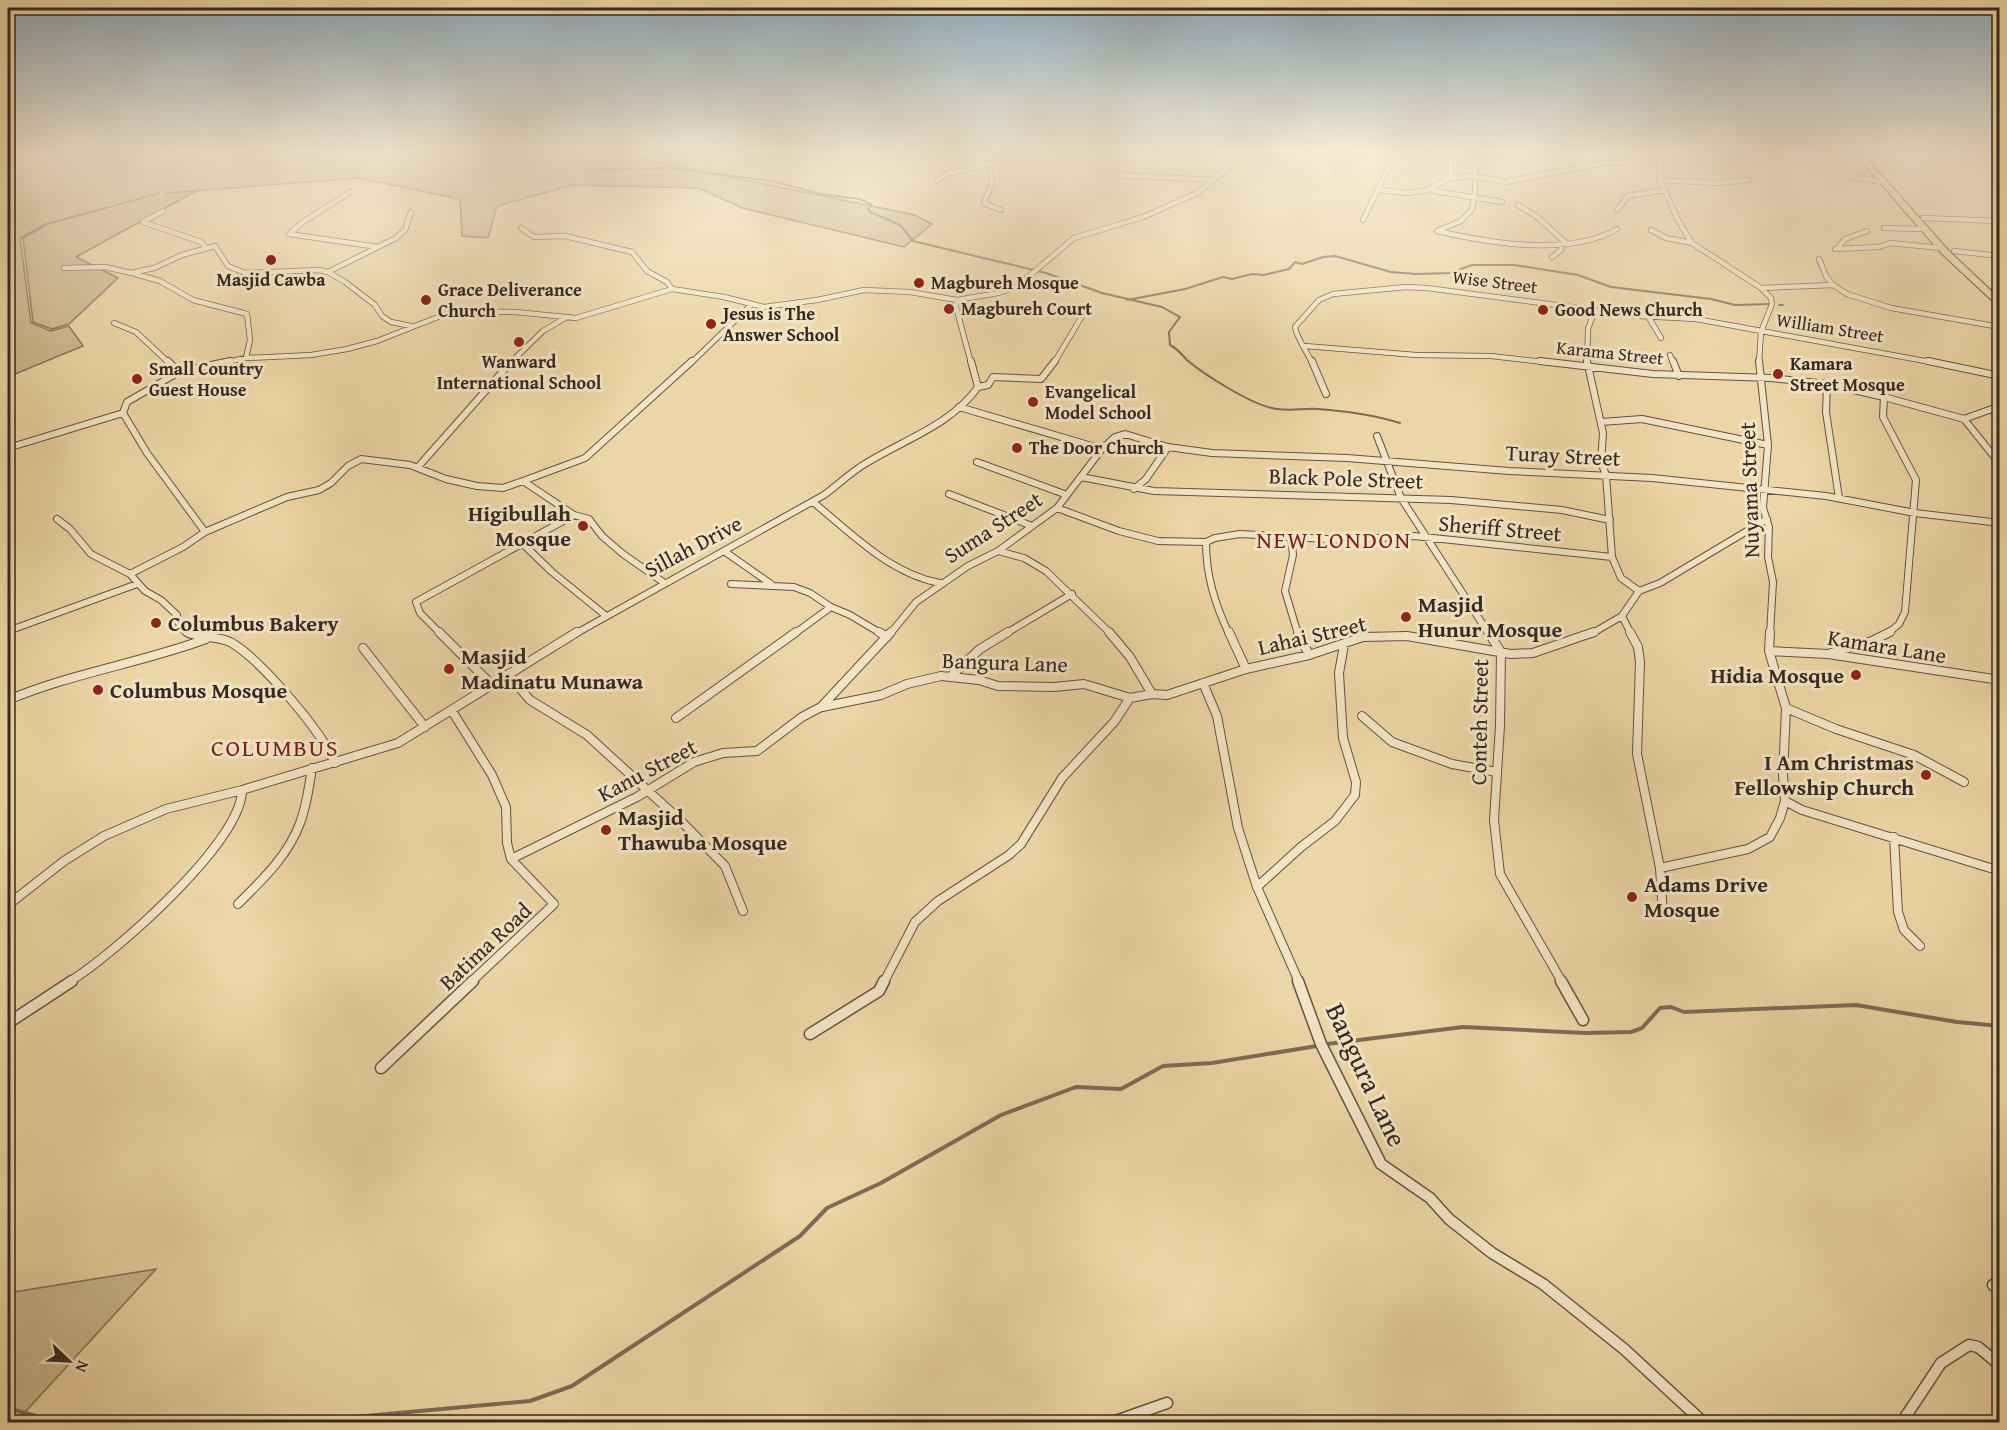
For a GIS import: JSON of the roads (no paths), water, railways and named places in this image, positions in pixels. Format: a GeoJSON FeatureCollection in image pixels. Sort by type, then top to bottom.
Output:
{"type":"FeatureCollection","features":[{"type":"Feature","properties":{"kind":"highway"},"geometry":{"type":"LineString","coordinates":[[1916,219],[1941,248],[2000,305]]}},
{"type":"Feature","properties":{"kind":"highway"},"geometry":{"type":"LineString","coordinates":[[1924,219],[2000,297]]}},
{"type":"Feature","properties":{"kind":"street"},"geometry":{"type":"LineString","coordinates":[[148,219],[142,222],[196,240],[205,247]]}},
{"type":"Feature","properties":{"kind":"street"},"geometry":{"type":"LineString","coordinates":[[308,219],[290,234],[380,247]]}},
{"type":"Feature","properties":{"kind":"street"},"geometry":{"type":"LineString","coordinates":[[328,272],[380,247],[405,230],[409,219]]}},
{"type":"Feature","properties":{"kind":"street"},"geometry":{"type":"LineString","coordinates":[[123,413],[127,402],[179,372],[246,358],[311,355],[346,349],[377,341],[443,315],[470,311],[567,317],[587,315],[672,289],[724,297],[751,305],[780,306],[874,289],[957,300],[1012,289],[1074,238],[1137,219]]}},
{"type":"Feature","properties":{"kind":"street"},"geometry":{"type":"LineString","coordinates":[[1463,219],[1452,227],[1437,231],[1472,240],[1565,245],[1607,235],[1617,229]]}},
{"type":"Feature","properties":{"kind":"street"},"geometry":{"type":"LineString","coordinates":[[1539,219],[1565,245]]}},
{"type":"Feature","properties":{"kind":"street"},"geometry":{"type":"LineString","coordinates":[[1677,219],[1692,243]]}},
{"type":"Feature","properties":{"kind":"street"},"geometry":{"type":"LineString","coordinates":[[1942,219],[2000,221]]}},
{"type":"Feature","properties":{"kind":"street"},"geometry":{"type":"LineString","coordinates":[[521,228],[534,237],[565,236],[632,252],[647,271],[667,282],[672,289]]}},
{"type":"Feature","properties":{"kind":"street"},"geometry":{"type":"LineString","coordinates":[[1884,228],[1924,229]]}},
{"type":"Feature","properties":{"kind":"street"},"geometry":{"type":"LineString","coordinates":[[1651,230],[1666,238],[1692,243],[1761,288],[1833,285]]}},
{"type":"Feature","properties":{"kind":"street"},"geometry":{"type":"LineString","coordinates":[[1867,231],[1845,239],[1838,249],[1879,247],[1890,243],[1941,248]]}},
{"type":"Feature","properties":{"kind":"street"},"geometry":{"type":"LineString","coordinates":[[1552,257],[1565,245]]}},
{"type":"Feature","properties":{"kind":"street"},"geometry":{"type":"LineString","coordinates":[[131,273],[154,268],[205,247],[217,247],[228,266],[247,273],[318,270],[328,272],[375,305],[382,316],[391,322],[413,326]]}},
{"type":"Feature","properties":{"kind":"street"},"geometry":{"type":"LineString","coordinates":[[1954,251],[2000,256]]}},
{"type":"Feature","properties":{"kind":"street"},"geometry":{"type":"LineString","coordinates":[[1819,258],[1833,285],[1847,294],[1891,308],[2000,327]]}},
{"type":"Feature","properties":{"kind":"street"},"geometry":{"type":"LineString","coordinates":[[64,268],[105,267],[131,273],[160,281],[193,300],[247,314],[250,340],[246,358]]}},
{"type":"Feature","properties":{"kind":"street","name":"Wise Street"},"geometry":{"type":"LineString","coordinates":[[1305,346],[1296,335],[1295,327],[1325,296],[1407,287],[1648,316],[1696,319],[1761,332]]}},
{"type":"Feature","properties":{"kind":"street","name":"Nuyama Street"},"geometry":{"type":"LineString","coordinates":[[1660,868],[1748,849],[1770,837],[1780,818],[1785,801],[1783,776],[1786,708],[1769,651],[1773,582],[1768,557],[1769,527],[1764,508],[1768,445],[1759,378],[1761,332],[1772,304],[1771,298],[1761,288]]}},
{"type":"Feature","properties":{"kind":"street"},"geometry":{"type":"LineString","coordinates":[[957,300],[956,307],[978,387],[988,385],[993,377],[1041,379],[1052,366],[1088,306]]}},
{"type":"Feature","properties":{"kind":"street"},"geometry":{"type":"LineString","coordinates":[[130,574],[183,547],[205,532],[287,497],[320,490],[356,460],[418,467],[435,475],[463,483],[503,488],[585,458],[663,390],[751,305]]}},
{"type":"Feature","properties":{"kind":"street"},"geometry":{"type":"LineString","coordinates":[[1595,309],[1588,329],[1587,365],[1604,433],[1601,462],[1606,475],[1612,557],[1622,578],[1639,591],[1680,572],[1767,519]]}},
{"type":"Feature","properties":{"kind":"street"},"geometry":{"type":"LineString","coordinates":[[1648,316],[1660,338]]}},
{"type":"Feature","properties":{"kind":"street"},"geometry":{"type":"LineString","coordinates":[[418,467],[502,371],[543,331],[567,317]]}},
{"type":"Feature","properties":{"kind":"street"},"geometry":{"type":"LineString","coordinates":[[114,323],[136,332],[179,372]]}},
{"type":"Feature","properties":{"kind":"street","name":"William Street"},"geometry":{"type":"LineString","coordinates":[[1761,332],[1862,348],[2000,376]]}},
{"type":"Feature","properties":{"kind":"street"},"geometry":{"type":"LineString","coordinates":[[1305,346],[1326,394]]}},
{"type":"Feature","properties":{"kind":"street","name":"Karama Street"},"geometry":{"type":"LineString","coordinates":[[1305,346],[1431,355],[1472,355],[1679,376],[1759,378],[1827,384],[1964,419]]}},
{"type":"Feature","properties":{"kind":"street"},"geometry":{"type":"LineString","coordinates":[[1670,355],[1679,376]]}},
{"type":"Feature","properties":{"kind":"street"},"geometry":{"type":"LineString","coordinates":[[1827,384],[1826,412],[1839,498]]}},
{"type":"Feature","properties":{"kind":"street","name":"Sillah Drive"},"geometry":{"type":"LineString","coordinates":[[8,905],[64,861],[104,836],[166,809],[242,790],[398,743],[605,615],[813,502],[856,470],[959,407],[976,392],[978,387]]}},
{"type":"Feature","properties":{"kind":"street"},"geometry":{"type":"LineString","coordinates":[[1828,654],[1872,641],[1889,633],[1899,624],[1906,604],[1916,480],[1883,417],[1884,397]]}},
{"type":"Feature","properties":{"kind":"street"},"geometry":{"type":"LineString","coordinates":[[2000,406],[1964,419],[2000,464]]}},
{"type":"Feature","properties":{"kind":"street"},"geometry":{"type":"LineString","coordinates":[[959,407],[1102,449]]}},
{"type":"Feature","properties":{"kind":"street"},"geometry":{"type":"LineString","coordinates":[[1992,410],[2000,416]]}},
{"type":"Feature","properties":{"kind":"street"},"geometry":{"type":"LineString","coordinates":[[123,413],[147,453],[205,532]]}},
{"type":"Feature","properties":{"kind":"street"},"geometry":{"type":"LineString","coordinates":[[8,448],[123,413]]}},
{"type":"Feature","properties":{"kind":"street"},"geometry":{"type":"LineString","coordinates":[[1600,422],[1636,418],[1768,445]]}},
{"type":"Feature","properties":{"kind":"street","name":"Turay Street"},"geometry":{"type":"LineString","coordinates":[[1125,434],[1168,447],[1212,453],[1606,475],[1764,489],[1839,498],[1915,513],[2000,523]]}},
{"type":"Feature","properties":{"kind":"street","name":"Suma Street"},"geometry":{"type":"LineString","coordinates":[[878,649],[916,602],[940,583],[998,551],[1057,508],[1102,449],[1115,437],[1125,434]]}},
{"type":"Feature","properties":{"kind":"street","name":"Conteh Street"},"geometry":{"type":"LineString","coordinates":[[1377,436],[1401,498],[1501,652],[1494,820],[1500,874],[1583,1020]]}},
{"type":"Feature","properties":{"kind":"street"},"geometry":{"type":"LineString","coordinates":[[1134,489],[1146,479],[1168,447]]}},
{"type":"Feature","properties":{"kind":"street"},"geometry":{"type":"LineString","coordinates":[[977,462],[1067,495]]}},
{"type":"Feature","properties":{"kind":"street","name":"Black Pole Street"},"geometry":{"type":"LineString","coordinates":[[1081,477],[1134,489],[1280,493],[1355,499],[1401,498],[1562,510],[1610,520]]}},
{"type":"Feature","properties":{"kind":"street"},"geometry":{"type":"LineString","coordinates":[[523,481],[574,515],[594,523],[602,536],[663,582]]}},
{"type":"Feature","properties":{"kind":"street"},"geometry":{"type":"LineString","coordinates":[[949,494],[1032,526]]}},
{"type":"Feature","properties":{"kind":"street"},"geometry":{"type":"LineString","coordinates":[[813,502],[860,541],[898,567],[923,580],[940,583]]}},
{"type":"Feature","properties":{"kind":"street","name":"Sheriff Street"},"geometry":{"type":"LineString","coordinates":[[1057,508],[1158,541],[1206,543],[1215,538],[1240,534],[1344,540],[1414,536],[1612,557]]}},
{"type":"Feature","properties":{"kind":"street"},"geometry":{"type":"LineString","coordinates":[[491,684],[420,613],[416,602],[574,515]]}},
{"type":"Feature","properties":{"kind":"street"},"geometry":{"type":"LineString","coordinates":[[57,519],[66,523],[73,534],[96,557],[130,574],[137,584],[177,615],[180,627],[189,634],[232,643],[278,684],[328,746],[335,763]]}},
{"type":"Feature","properties":{"kind":"street"},"geometry":{"type":"LineString","coordinates":[[1291,536],[1293,555],[1285,591],[1299,639],[1309,655]]}},
{"type":"Feature","properties":{"kind":"street"},"geometry":{"type":"LineString","coordinates":[[1206,543],[1205,556],[1210,594],[1246,669]]}},
{"type":"Feature","properties":{"kind":"street"},"geometry":{"type":"LineString","coordinates":[[523,544],[552,572],[605,615]]}},
{"type":"Feature","properties":{"kind":"street"},"geometry":{"type":"LineString","coordinates":[[998,551],[1010,552],[1035,564],[1056,578],[1085,611],[1114,636],[1129,654],[1152,694]]}},
{"type":"Feature","properties":{"kind":"street"},"geometry":{"type":"LineString","coordinates":[[724,552],[771,584]]}},
{"type":"Feature","properties":{"kind":"street"},"geometry":{"type":"LineString","coordinates":[[8,631],[137,584]]}},
{"type":"Feature","properties":{"kind":"street"},"geometry":{"type":"LineString","coordinates":[[731,584],[746,586],[771,584],[805,590],[831,607],[887,637]]}},
{"type":"Feature","properties":{"kind":"street","name":"Lahai Street"},"geometry":{"type":"LineString","coordinates":[[1152,694],[1167,695],[1246,669],[1309,655],[1363,638],[1407,636],[1501,652],[1533,653],[1587,636],[1622,616],[1639,591]]}},
{"type":"Feature","properties":{"kind":"street"},"geometry":{"type":"LineString","coordinates":[[951,676],[980,649],[1072,594]]}},
{"type":"Feature","properties":{"kind":"street"},"geometry":{"type":"LineString","coordinates":[[676,718],[831,607]]}},
{"type":"Feature","properties":{"kind":"street"},"geometry":{"type":"LineString","coordinates":[[1622,616],[1638,647],[1640,662],[1637,754],[1660,868],[1663,914]]}},
{"type":"Feature","properties":{"kind":"street"},"geometry":{"type":"LineString","coordinates":[[8,700],[50,684],[167,653],[210,637]]}},
{"type":"Feature","properties":{"kind":"street"},"geometry":{"type":"LineString","coordinates":[[1257,887],[1301,847],[1335,821],[1354,795],[1356,782],[1343,738],[1339,673],[1344,645]]}},
{"type":"Feature","properties":{"kind":"street"},"geometry":{"type":"LineString","coordinates":[[363,648],[425,727]]}},
{"type":"Feature","properties":{"kind":"street","name":"Kanu Street"},"geometry":{"type":"LineString","coordinates":[[511,859],[637,797],[694,762],[709,756],[757,751],[802,717],[821,707],[848,676],[878,649]]}},
{"type":"Feature","properties":{"kind":"street","name":"Kamara Lane"},"geometry":{"type":"LineString","coordinates":[[1769,651],[1828,654],[2000,680]]}},
{"type":"Feature","properties":{"kind":"street"},"geometry":{"type":"LineString","coordinates":[[508,674],[530,700],[587,735],[681,821],[725,866],[743,911]]}},
{"type":"Feature","properties":{"kind":"street","name":"Bangura Lane"},"geometry":{"type":"LineString","coordinates":[[821,707],[881,695],[907,684],[941,676],[998,686],[1054,687],[1084,684],[1130,698],[1152,694]]}},
{"type":"Feature","properties":{"kind":"street","name":"Bangura Lane"},"geometry":{"type":"LineString","coordinates":[[1203,683],[1217,716],[1238,828],[1257,887],[1306,999],[1321,1044],[1381,1164],[1430,1198],[1449,1219],[1492,1253],[1543,1284],[1606,1335],[1703,1422]]}},
{"type":"Feature","properties":{"kind":"street"},"geometry":{"type":"LineString","coordinates":[[810,1034],[879,991],[915,922],[938,901],[1009,855],[1021,844],[1062,778],[1114,722],[1130,698]]}},
{"type":"Feature","properties":{"kind":"street"},"geometry":{"type":"LineString","coordinates":[[1786,708],[1836,729],[1914,755],[1964,782]]}},
{"type":"Feature","properties":{"kind":"street"},"geometry":{"type":"LineString","coordinates":[[452,711],[492,775],[506,807],[507,843],[511,859]]}},
{"type":"Feature","properties":{"kind":"street"},"geometry":{"type":"LineString","coordinates":[[1362,716],[1392,742],[1452,764],[1497,772]]}},
{"type":"Feature","properties":{"kind":"street"},"geometry":{"type":"LineString","coordinates":[[238,904],[286,851],[297,831],[305,807],[312,768]]}},
{"type":"Feature","properties":{"kind":"street"},"geometry":{"type":"LineString","coordinates":[[8,1023],[95,964],[188,877],[235,817],[241,804],[242,790]]}},
{"type":"Feature","properties":{"kind":"street"},"geometry":{"type":"LineString","coordinates":[[1785,801],[1802,810],[2000,871]]}},
{"type":"Feature","properties":{"kind":"street"},"geometry":{"type":"LineString","coordinates":[[1894,837],[1894,868],[1899,914],[1903,928],[1920,946]]}},
{"type":"Feature","properties":{"kind":"street","name":"Batima Road"},"geometry":{"type":"LineString","coordinates":[[381,1068],[554,904],[511,859]]}},
{"type":"Feature","properties":{"kind":"street"},"geometry":{"type":"LineString","coordinates":[[1902,1422],[1941,1363],[1969,1345],[1978,1347],[2000,1365]]}},
{"type":"Feature","properties":{"kind":"street"},"geometry":{"type":"LineString","coordinates":[[1113,1422],[1167,1404]]}},
{"type":"Feature","properties":{"kind":"waterway"},"geometry":{"type":"LineString","coordinates":[[886,219],[900,225],[913,241],[1046,273],[1102,293],[1130,299]]}},
{"type":"Feature","properties":{"kind":"waterway"},"geometry":{"type":"LineString","coordinates":[[1130,299],[1185,289],[1223,277],[1232,279],[1252,274],[1264,275],[1289,269],[1295,262],[1302,264],[1323,257],[1335,256],[1391,272],[1416,274],[1450,273],[1472,265],[1514,265],[1578,275],[1611,287],[1711,299],[1735,305],[1771,304]]}},
{"type":"Feature","properties":{"kind":"waterway"},"geometry":{"type":"LineString","coordinates":[[1130,299],[1162,307],[1180,317],[1169,332],[1170,345],[1194,366],[1240,395],[1263,405],[1283,410],[1318,409],[1349,412],[1400,423]]}},
{"type":"Feature","properties":{"kind":"waterway"},"geometry":{"type":"LineString","coordinates":[[1327,1044],[1463,1027],[1585,1033],[1631,1032],[1642,1028],[1660,1008],[1671,1007],[1684,1012],[1856,1005],[1957,1022],[2000,1026]]}},
{"type":"Feature","properties":{"kind":"waterway"},"geometry":{"type":"LineString","coordinates":[[300,1422],[530,1401],[572,1386],[800,1236],[827,1208],[881,1183],[1001,1115],[1076,1087],[1121,1089],[1163,1066],[1212,1063],[1317,1046]]}},
{"type":"Feature","properties":{"kind":"waterway"},"geometry":{"type":"LineString","coordinates":[[8,1408],[56,1422]]}},
{"type":"Feature","properties":{"kind":"place","name":"Masjid Cawba"},"geometry":{"type":"Point","coordinates":[271,260]}},
{"type":"Feature","properties":{"kind":"place","name":"Magbureh Mosque"},"geometry":{"type":"Point","coordinates":[919,283]}},
{"type":"Feature","properties":{"kind":"place","name":"Grace Deliverance Church"},"geometry":{"type":"Point","coordinates":[426,300]}},
{"type":"Feature","properties":{"kind":"place","name":"Magbureh Court"},"geometry":{"type":"Point","coordinates":[949,309]}},
{"type":"Feature","properties":{"kind":"place","name":"Good News Church"},"geometry":{"type":"Point","coordinates":[1543,310]}},
{"type":"Feature","properties":{"kind":"place","name":"Jesus is The Answer School"},"geometry":{"type":"Point","coordinates":[711,324]}},
{"type":"Feature","properties":{"kind":"place","name":"Wanward International School"},"geometry":{"type":"Point","coordinates":[519,342]}},
{"type":"Feature","properties":{"kind":"place","name":"Kamara Street Mosque"},"geometry":{"type":"Point","coordinates":[1778,374]}},
{"type":"Feature","properties":{"kind":"place","name":"Small Country Guest House"},"geometry":{"type":"Point","coordinates":[137,379]}},
{"type":"Feature","properties":{"kind":"place","name":"Evangelical Model School"},"geometry":{"type":"Point","coordinates":[1033,402]}},
{"type":"Feature","properties":{"kind":"place","name":"The Door Church"},"geometry":{"type":"Point","coordinates":[1017,448]}},
{"type":"Feature","properties":{"kind":"place","name":"Higibullah Mosque"},"geometry":{"type":"Point","coordinates":[583,526]}},
{"type":"Feature","properties":{"kind":"place","name":"Masjid Hunur Mosque"},"geometry":{"type":"Point","coordinates":[1406,617]}},
{"type":"Feature","properties":{"kind":"place","name":"Columbus Bakery"},"geometry":{"type":"Point","coordinates":[156,623]}},
{"type":"Feature","properties":{"kind":"place","name":"Masjid Madinatu Munawa"},"geometry":{"type":"Point","coordinates":[449,669]}},
{"type":"Feature","properties":{"kind":"place","name":"Hidia Mosque"},"geometry":{"type":"Point","coordinates":[1856,675]}},
{"type":"Feature","properties":{"kind":"place","name":"Columbus Mosque"},"geometry":{"type":"Point","coordinates":[98,690]}},
{"type":"Feature","properties":{"kind":"place","name":"I Am Christmas Fellowship Church"},"geometry":{"type":"Point","coordinates":[1926,775]}},
{"type":"Feature","properties":{"kind":"place","name":"Masjid Thawuba Mosque"},"geometry":{"type":"Point","coordinates":[606,830]}},
{"type":"Feature","properties":{"kind":"place","name":"Adams Drive Mosque"},"geometry":{"type":"Point","coordinates":[1632,897]}},
{"type":"Feature","properties":{"kind":"district","name":"NEW LONDON"},"geometry":{"type":"Point","coordinates":[1334,540]}},
{"type":"Feature","properties":{"kind":"district","name":"COLUMBUS"},"geometry":{"type":"Point","coordinates":[275,748]}}]}
